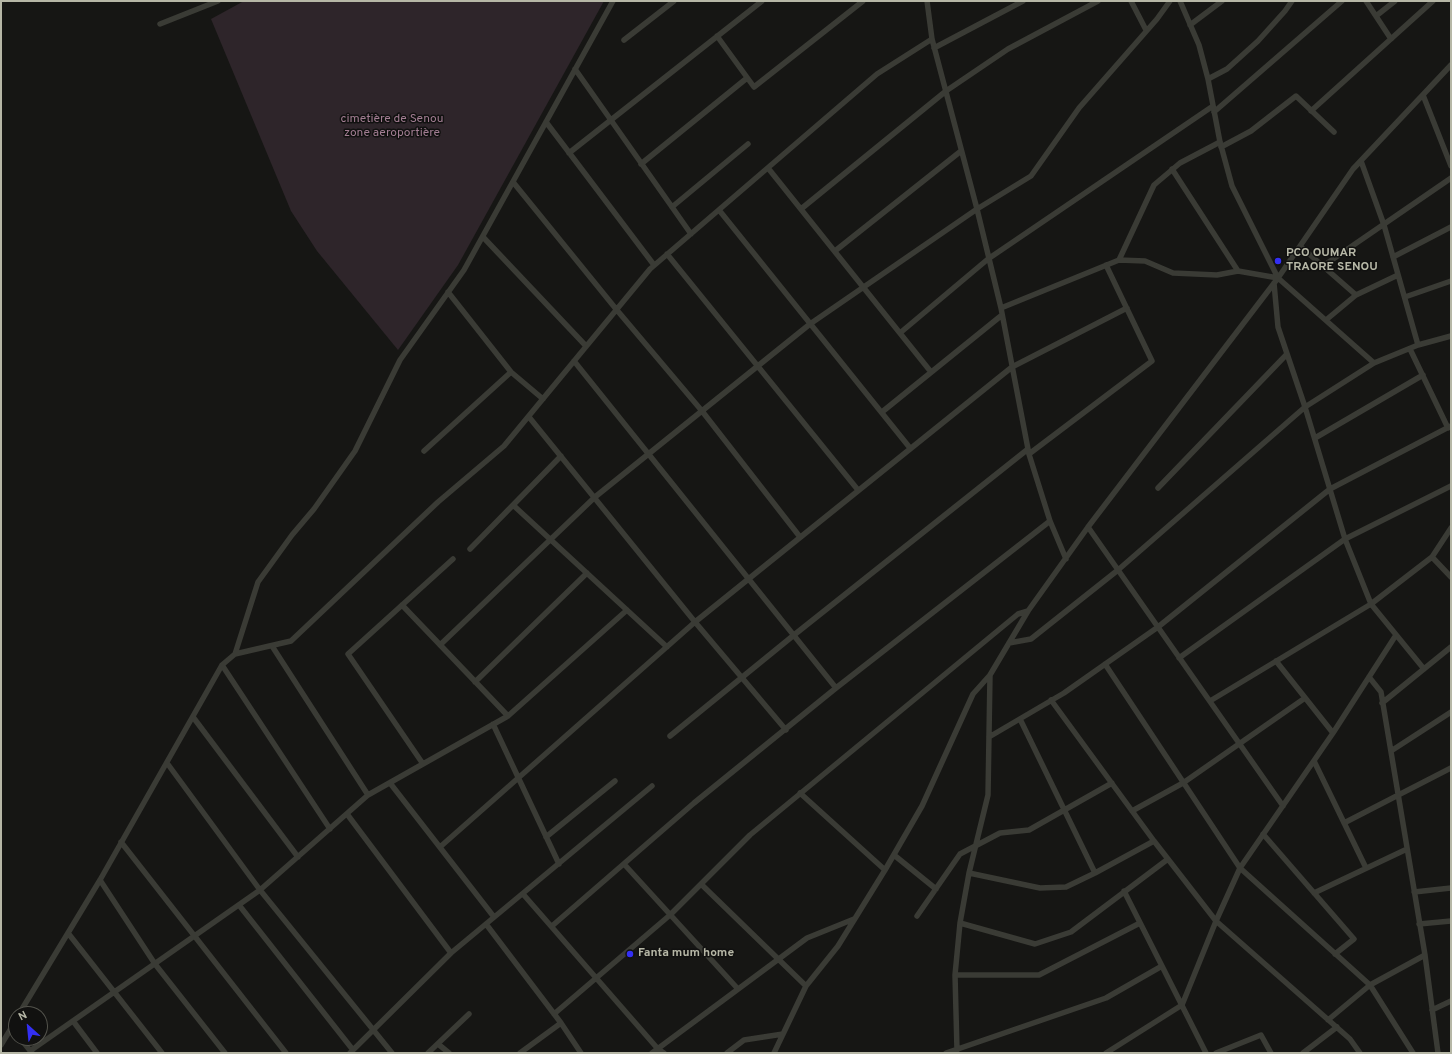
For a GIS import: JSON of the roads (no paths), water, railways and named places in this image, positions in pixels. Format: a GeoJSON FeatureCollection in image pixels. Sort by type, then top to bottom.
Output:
{"type":"FeatureCollection","features":[{"type":"Feature","properties":{"kind":"street"},"geometry":{"type":"LineString","coordinates":[[160,24],[218,1]]}},
{"type":"Feature","properties":{"kind":"street"},"geometry":{"type":"LineString","coordinates":[[235,654],[258,582],[292,535],[314,509],[355,451],[400,360],[464,270],[613,1]]}},
{"type":"Feature","properties":{"kind":"street"},"geometry":{"type":"LineString","coordinates":[[624,40],[674,1]]}},
{"type":"Feature","properties":{"kind":"street"},"geometry":{"type":"LineString","coordinates":[[569,153],[762,1]]}},
{"type":"Feature","properties":{"kind":"street"},"geometry":{"type":"LineString","coordinates":[[717,36],[754,87],[863,1]]}},
{"type":"Feature","properties":{"kind":"street"},"geometry":{"type":"LineString","coordinates":[[927,1],[934,48],[977,209],[1001,308],[1028,451],[1050,521],[1066,559]]}},
{"type":"Feature","properties":{"kind":"street"},"geometry":{"type":"LineString","coordinates":[[934,48],[1023,1]]}},
{"type":"Feature","properties":{"kind":"street"},"geometry":{"type":"LineString","coordinates":[[801,209],[946,91],[1008,49],[1098,1]]}},
{"type":"Feature","properties":{"kind":"street"},"geometry":{"type":"LineString","coordinates":[[1131,1],[1146,30]]}},
{"type":"Feature","properties":{"kind":"street"},"geometry":{"type":"LineString","coordinates":[[440,645],[594,497],[810,324],[977,209],[1031,176],[1078,108],[1170,1]]}},
{"type":"Feature","properties":{"kind":"street"},"geometry":{"type":"LineString","coordinates":[[1180,1],[1199,45],[1208,79],[1221,145],[1232,186],[1276,281],[1278,327],[1306,407],[1345,539],[1371,604],[1424,669]]}},
{"type":"Feature","properties":{"kind":"street"},"geometry":{"type":"LineString","coordinates":[[1190,25],[1222,1]]}},
{"type":"Feature","properties":{"kind":"street"},"geometry":{"type":"LineString","coordinates":[[1208,79],[1227,69],[1258,41],[1292,1]]}},
{"type":"Feature","properties":{"kind":"street"},"geometry":{"type":"LineString","coordinates":[[900,333],[988,259],[1214,109],[1342,1]]}},
{"type":"Feature","properties":{"kind":"street"},"geometry":{"type":"LineString","coordinates":[[1366,1],[1391,39]]}},
{"type":"Feature","properties":{"kind":"street"},"geometry":{"type":"LineString","coordinates":[[1376,16],[1395,1]]}},
{"type":"Feature","properties":{"kind":"street"},"geometry":{"type":"LineString","coordinates":[[1311,111],[1433,1]]}},
{"type":"Feature","properties":{"kind":"street"},"geometry":{"type":"LineString","coordinates":[[24,1006],[100,880],[222,665],[235,654],[291,641],[438,502],[504,446],[654,265],[877,74],[932,39]]}},
{"type":"Feature","properties":{"kind":"street"},"geometry":{"type":"LineString","coordinates":[[774,1053],[806,986],[838,946],[894,855],[922,806],[973,694],[990,675],[1028,611],[1088,527],[1276,281],[1354,169],[1451,65]]}},
{"type":"Feature","properties":{"kind":"street"},"geometry":{"type":"LineString","coordinates":[[575,69],[691,234]]}},
{"type":"Feature","properties":{"kind":"street"},"geometry":{"type":"LineString","coordinates":[[641,164],[747,78]]}},
{"type":"Feature","properties":{"kind":"street"},"geometry":{"type":"LineString","coordinates":[[1423,95],[1451,166]]}},
{"type":"Feature","properties":{"kind":"street"},"geometry":{"type":"LineString","coordinates":[[1119,260],[1154,185],[1180,163],[1251,131],[1296,96],[1334,132]]}},
{"type":"Feature","properties":{"kind":"street"},"geometry":{"type":"LineString","coordinates":[[546,122],[654,265]]}},
{"type":"Feature","properties":{"kind":"street"},"geometry":{"type":"LineString","coordinates":[[672,207],[748,144]]}},
{"type":"Feature","properties":{"kind":"street"},"geometry":{"type":"LineString","coordinates":[[835,251],[961,151]]}},
{"type":"Feature","properties":{"kind":"street"},"geometry":{"type":"LineString","coordinates":[[1361,161],[1384,225],[1418,345]]}},
{"type":"Feature","properties":{"kind":"street"},"geometry":{"type":"LineString","coordinates":[[768,168],[931,372]]}},
{"type":"Feature","properties":{"kind":"street"},"geometry":{"type":"LineString","coordinates":[[1172,169],[1238,271]]}},
{"type":"Feature","properties":{"kind":"street"},"geometry":{"type":"LineString","coordinates":[[1323,266],[1451,178]]}},
{"type":"Feature","properties":{"kind":"street"},"geometry":{"type":"LineString","coordinates":[[513,182],[616,310],[702,411],[800,537]]}},
{"type":"Feature","properties":{"kind":"street"},"geometry":{"type":"LineString","coordinates":[[719,210],[910,448]]}},
{"type":"Feature","properties":{"kind":"street"},"geometry":{"type":"LineString","coordinates":[[1393,257],[1451,227]]}},
{"type":"Feature","properties":{"kind":"street"},"geometry":{"type":"LineString","coordinates":[[483,237],[586,346]]}},
{"type":"Feature","properties":{"kind":"street"},"geometry":{"type":"LineString","coordinates":[[1300,246],[1356,295]]}},
{"type":"Feature","properties":{"kind":"street"},"geometry":{"type":"LineString","coordinates":[[667,254],[858,490]]}},
{"type":"Feature","properties":{"kind":"street"},"geometry":{"type":"LineString","coordinates":[[1001,308],[1119,260],[1145,261],[1173,273],[1217,275],[1238,271],[1276,281],[1326,320],[1374,363]]}},
{"type":"Feature","properties":{"kind":"street"},"geometry":{"type":"LineString","coordinates":[[670,736],[794,635],[1028,451],[1152,361],[1106,265]]}},
{"type":"Feature","properties":{"kind":"street"},"geometry":{"type":"LineString","coordinates":[[1326,320],[1356,295],[1398,275]]}},
{"type":"Feature","properties":{"kind":"street"},"geometry":{"type":"LineString","coordinates":[[1404,297],[1451,281]]}},
{"type":"Feature","properties":{"kind":"street"},"geometry":{"type":"LineString","coordinates":[[448,292],[510,372],[543,399]]}},
{"type":"Feature","properties":{"kind":"street"},"geometry":{"type":"LineString","coordinates":[[440,847],[695,622],[1012,367],[1127,308]]}},
{"type":"Feature","properties":{"kind":"street"},"geometry":{"type":"LineString","coordinates":[[882,412],[1002,315]]}},
{"type":"Feature","properties":{"kind":"street"},"geometry":{"type":"LineString","coordinates":[[1009,643],[1031,639],[1118,570],[1306,407],[1374,363],[1418,345],[1451,336]]}},
{"type":"Feature","properties":{"kind":"street"},"geometry":{"type":"LineString","coordinates":[[989,737],[1051,700],[1158,627],[1330,490],[1450,427],[1410,349]]}},
{"type":"Feature","properties":{"kind":"street"},"geometry":{"type":"LineString","coordinates":[[1158,488],[1287,354]]}},
{"type":"Feature","properties":{"kind":"street"},"geometry":{"type":"LineString","coordinates":[[574,361],[836,688]]}},
{"type":"Feature","properties":{"kind":"street"},"geometry":{"type":"LineString","coordinates":[[424,451],[510,372]]}},
{"type":"Feature","properties":{"kind":"street"},"geometry":{"type":"LineString","coordinates":[[1315,438],[1423,375]]}},
{"type":"Feature","properties":{"kind":"street"},"geometry":{"type":"LineString","coordinates":[[529,417],[695,622],[786,730]]}},
{"type":"Feature","properties":{"kind":"street"},"geometry":{"type":"LineString","coordinates":[[470,549],[561,456]]}},
{"type":"Feature","properties":{"kind":"street"},"geometry":{"type":"LineString","coordinates":[[1180,658],[1345,539],[1451,486]]}},
{"type":"Feature","properties":{"kind":"street"},"geometry":{"type":"LineString","coordinates":[[513,505],[667,647]]}},
{"type":"Feature","properties":{"kind":"street"},"geometry":{"type":"LineString","coordinates":[[552,926],[694,803],[836,688],[1050,521]]}},
{"type":"Feature","properties":{"kind":"street"},"geometry":{"type":"LineString","coordinates":[[1088,527],[1283,806]]}},
{"type":"Feature","properties":{"kind":"street"},"geometry":{"type":"LineString","coordinates":[[1210,701],[1371,604],[1432,557],[1451,528]]}},
{"type":"Feature","properties":{"kind":"street"},"geometry":{"type":"LineString","coordinates":[[1432,557],[1451,577]]}},
{"type":"Feature","properties":{"kind":"street"},"geometry":{"type":"LineString","coordinates":[[423,764],[348,654],[453,559]]}},
{"type":"Feature","properties":{"kind":"street"},"geometry":{"type":"LineString","coordinates":[[475,682],[587,573]]}},
{"type":"Feature","properties":{"kind":"street"},"geometry":{"type":"LineString","coordinates":[[402,605],[508,716]]}},
{"type":"Feature","properties":{"kind":"street"},"geometry":{"type":"LineString","coordinates":[[31,1052],[260,890],[368,795],[508,716],[627,610]]}},
{"type":"Feature","properties":{"kind":"street"},"geometry":{"type":"LineString","coordinates":[[554,1014],[670,915],[750,835],[1018,614],[1028,611]]}},
{"type":"Feature","properties":{"kind":"street"},"geometry":{"type":"LineString","coordinates":[[1106,1053],[1182,1005],[1216,921],[1240,868],[1333,733],[1396,635]]}},
{"type":"Feature","properties":{"kind":"street"},"geometry":{"type":"LineString","coordinates":[[272,646],[368,795]]}},
{"type":"Feature","properties":{"kind":"street"},"geometry":{"type":"LineString","coordinates":[[1382,703],[1451,647]]}},
{"type":"Feature","properties":{"kind":"street"},"geometry":{"type":"LineString","coordinates":[[1276,661],[1333,733]]}},
{"type":"Feature","properties":{"kind":"street"},"geometry":{"type":"LineString","coordinates":[[1105,664],[1240,868],[1370,984],[1413,1053]]}},
{"type":"Feature","properties":{"kind":"street"},"geometry":{"type":"LineString","coordinates":[[222,665],[330,829]]}},
{"type":"Feature","properties":{"kind":"street"},"geometry":{"type":"LineString","coordinates":[[957,1050],[955,975],[960,923],[969,873],[988,795],[990,675]]}},
{"type":"Feature","properties":{"kind":"street"},"geometry":{"type":"LineString","coordinates":[[1369,677],[1381,692],[1425,955],[1438,1053]]}},
{"type":"Feature","properties":{"kind":"street"},"geometry":{"type":"LineString","coordinates":[[1132,811],[1183,782],[1305,698]]}},
{"type":"Feature","properties":{"kind":"street"},"geometry":{"type":"LineString","coordinates":[[1051,700],[1154,841],[1216,921],[1350,1039],[1360,1053]]}},
{"type":"Feature","properties":{"kind":"street"},"geometry":{"type":"LineString","coordinates":[[1391,751],[1451,712]]}},
{"type":"Feature","properties":{"kind":"street"},"geometry":{"type":"LineString","coordinates":[[193,717],[298,857]]}},
{"type":"Feature","properties":{"kind":"street"},"geometry":{"type":"LineString","coordinates":[[1020,719],[1095,873]]}},
{"type":"Feature","properties":{"kind":"street"},"geometry":{"type":"LineString","coordinates":[[493,724],[559,864]]}},
{"type":"Feature","properties":{"kind":"street"},"geometry":{"type":"LineString","coordinates":[[1314,761],[1366,868]]}},
{"type":"Feature","properties":{"kind":"street"},"geometry":{"type":"LineString","coordinates":[[167,763],[260,890],[392,1053]]}},
{"type":"Feature","properties":{"kind":"street"},"geometry":{"type":"LineString","coordinates":[[1344,823],[1451,768]]}},
{"type":"Feature","properties":{"kind":"street"},"geometry":{"type":"LineString","coordinates":[[546,837],[615,781]]}},
{"type":"Feature","properties":{"kind":"street"},"geometry":{"type":"LineString","coordinates":[[390,783],[494,917]]}},
{"type":"Feature","properties":{"kind":"street"},"geometry":{"type":"LineString","coordinates":[[917,916],[960,854],[1000,833],[1029,830],[1112,783]]}},
{"type":"Feature","properties":{"kind":"street"},"geometry":{"type":"LineString","coordinates":[[239,905],[351,1052],[451,953],[652,786]]}},
{"type":"Feature","properties":{"kind":"street"},"geometry":{"type":"LineString","coordinates":[[800,793],[885,870]]}},
{"type":"Feature","properties":{"kind":"street"},"geometry":{"type":"LineString","coordinates":[[346,814],[451,953]]}},
{"type":"Feature","properties":{"kind":"street"},"geometry":{"type":"LineString","coordinates":[[1263,834],[1354,939],[1336,954]]}},
{"type":"Feature","properties":{"kind":"street"},"geometry":{"type":"LineString","coordinates":[[969,873],[1040,888],[1066,887],[1154,841]]}},
{"type":"Feature","properties":{"kind":"street"},"geometry":{"type":"LineString","coordinates":[[121,842],[286,1053]]}},
{"type":"Feature","properties":{"kind":"street"},"geometry":{"type":"LineString","coordinates":[[1314,893],[1407,849]]}},
{"type":"Feature","properties":{"kind":"street"},"geometry":{"type":"LineString","coordinates":[[894,855],[936,889]]}},
{"type":"Feature","properties":{"kind":"street"},"geometry":{"type":"LineString","coordinates":[[960,923],[1035,944],[1071,932],[1168,859]]}},
{"type":"Feature","properties":{"kind":"street"},"geometry":{"type":"LineString","coordinates":[[624,864],[738,989]]}},
{"type":"Feature","properties":{"kind":"street"},"geometry":{"type":"LineString","coordinates":[[100,880],[155,964],[224,1053]]}},
{"type":"Feature","properties":{"kind":"street"},"geometry":{"type":"LineString","coordinates":[[701,884],[806,986]]}},
{"type":"Feature","properties":{"kind":"street"},"geometry":{"type":"LineString","coordinates":[[1414,892],[1451,888]]}},
{"type":"Feature","properties":{"kind":"street"},"geometry":{"type":"LineString","coordinates":[[1124,891],[1206,1053]]}},
{"type":"Feature","properties":{"kind":"street"},"geometry":{"type":"LineString","coordinates":[[523,894],[664,1053]]}},
{"type":"Feature","properties":{"kind":"street"},"geometry":{"type":"LineString","coordinates":[[652,1053],[807,938],[855,919]]}},
{"type":"Feature","properties":{"kind":"street"},"geometry":{"type":"LineString","coordinates":[[1419,924],[1451,922]]}},
{"type":"Feature","properties":{"kind":"street"},"geometry":{"type":"LineString","coordinates":[[955,975],[1039,975],[1140,923]]}},
{"type":"Feature","properties":{"kind":"street"},"geometry":{"type":"LineString","coordinates":[[486,924],[561,1023],[581,1053]]}},
{"type":"Feature","properties":{"kind":"street"},"geometry":{"type":"LineString","coordinates":[[68,933],[162,1053]]}},
{"type":"Feature","properties":{"kind":"street"},"geometry":{"type":"LineString","coordinates":[[1328,1020],[1370,984],[1425,955]]}},
{"type":"Feature","properties":{"kind":"street"},"geometry":{"type":"LineString","coordinates":[[949,1053],[957,1050],[964,1050],[1106,998],[1162,966]]}},
{"type":"Feature","properties":{"kind":"street"},"geometry":{"type":"LineString","coordinates":[[1432,1010],[1451,1001]]}},
{"type":"Feature","properties":{"kind":"street"},"geometry":{"type":"LineString","coordinates":[[428,1053],[469,1014]]}},
{"type":"Feature","properties":{"kind":"street"},"geometry":{"type":"LineString","coordinates":[[73,1021],[97,1053]]}},
{"type":"Feature","properties":{"kind":"street"},"geometry":{"type":"LineString","coordinates":[[520,1053],[561,1023]]}},
{"type":"Feature","properties":{"kind":"street"},"geometry":{"type":"LineString","coordinates":[[1303,1053],[1337,1028]]}},
{"type":"Feature","properties":{"kind":"street"},"geometry":{"type":"LineString","coordinates":[[1,1044],[8,1033]]}},
{"type":"Feature","properties":{"kind":"street"},"geometry":{"type":"LineString","coordinates":[[727,1053],[744,1040],[783,1034]]}},
{"type":"Feature","properties":{"kind":"street"},"geometry":{"type":"LineString","coordinates":[[1216,1053],[1261,1035],[1271,1053]]}},
{"type":"Feature","properties":{"kind":"street"},"geometry":{"type":"LineString","coordinates":[[438,1044],[449,1053]]}},
{"type":"Feature","properties":{"kind":"place","name":"PCO OUMAR TRAORE SENOU"},"geometry":{"type":"Point","coordinates":[1278,261]}},
{"type":"Feature","properties":{"kind":"place","name":"Fanta mum home"},"geometry":{"type":"Point","coordinates":[630,954]}},
{"type":"Feature","properties":{"kind":"park label","name":"cimetière de Senou zone aeroportière"},"geometry":{"type":"Point","coordinates":[392,127]}}]}
